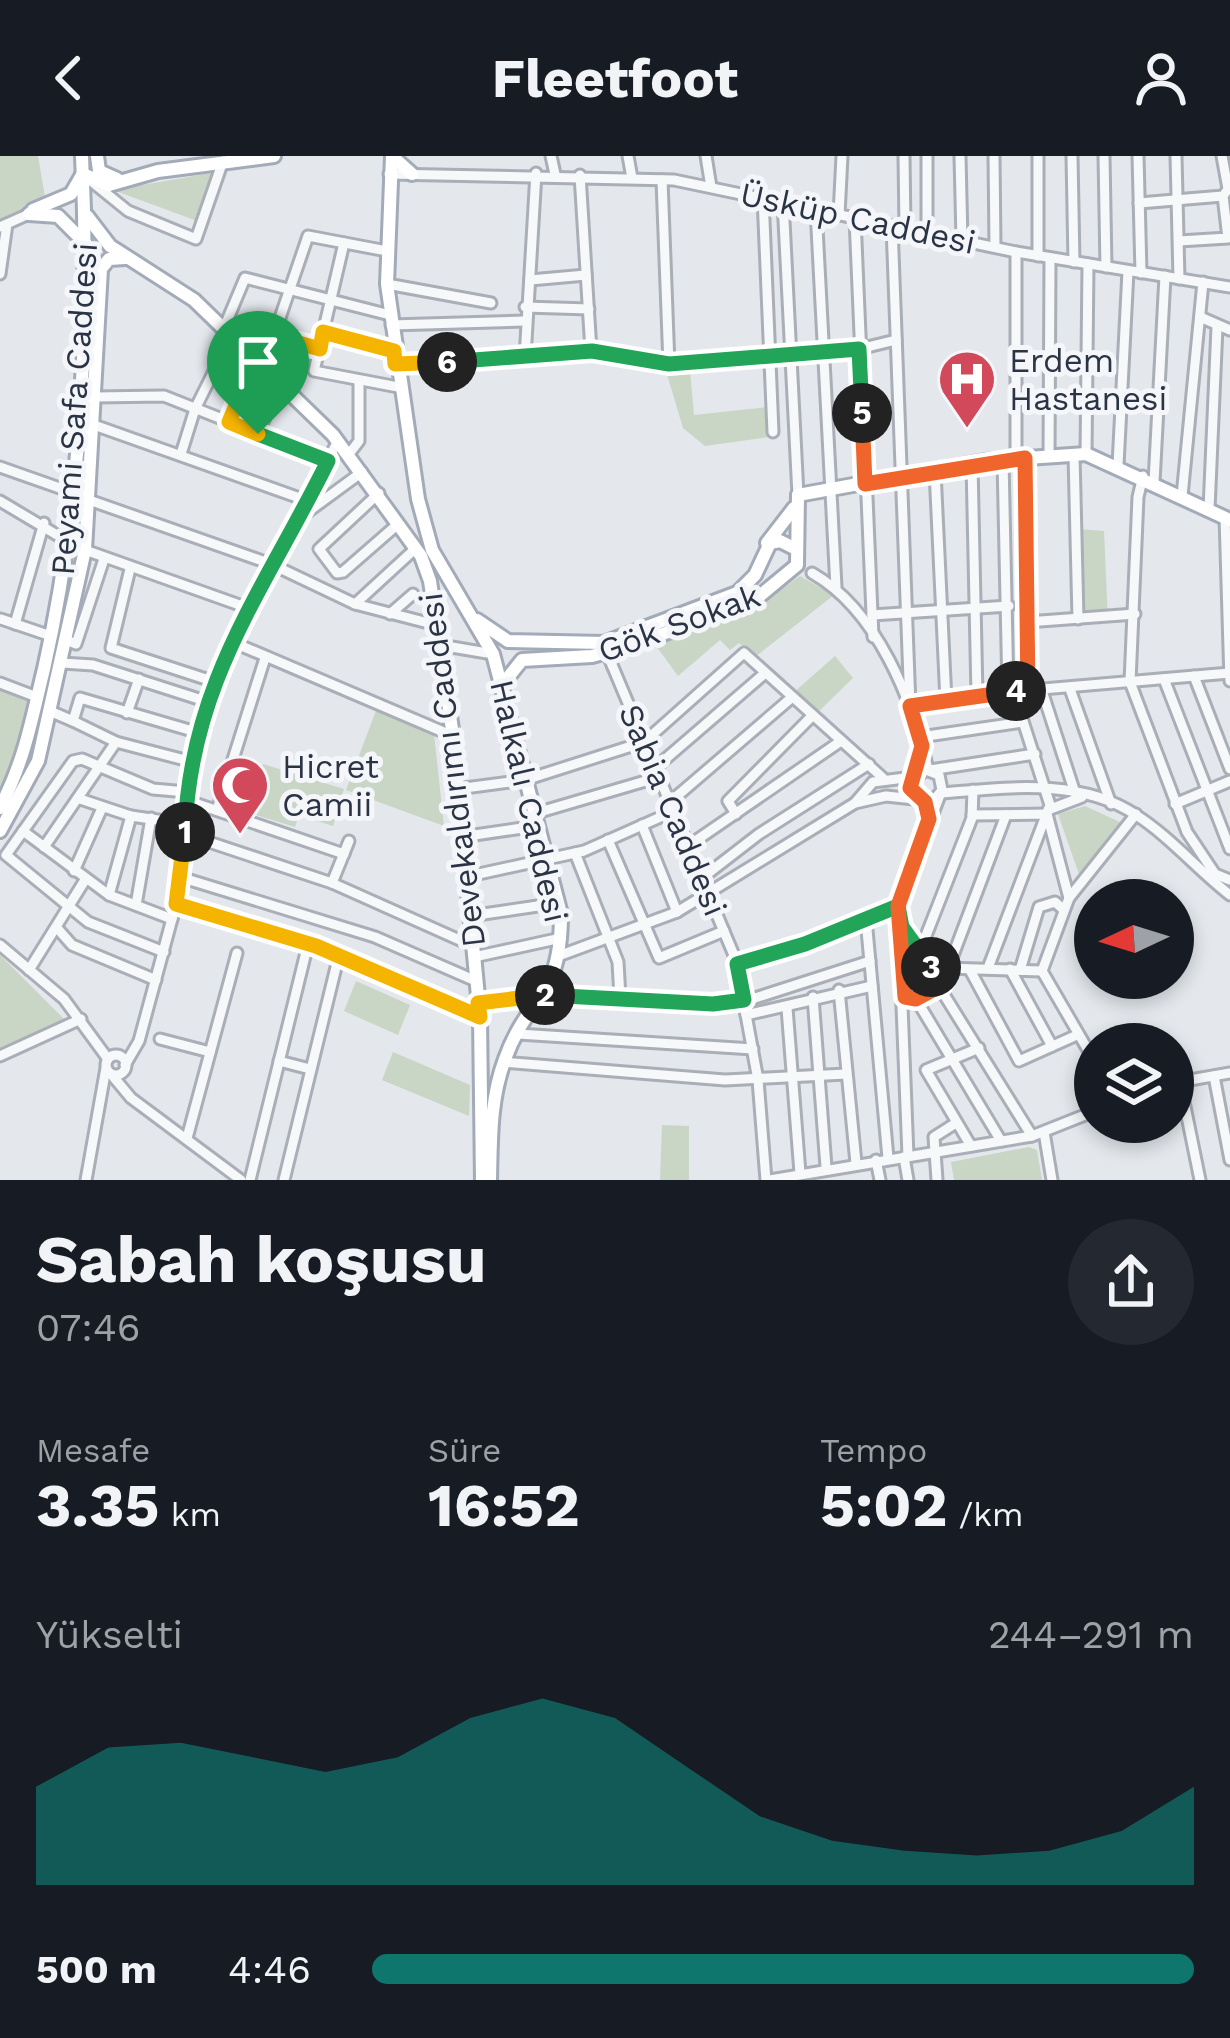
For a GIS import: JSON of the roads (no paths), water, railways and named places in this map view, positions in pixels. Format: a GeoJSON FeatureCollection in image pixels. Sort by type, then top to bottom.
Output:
{"type":"FeatureCollection","features":[{"type":"Feature","properties":{"kind":"main road","name":"Peyami Safa Caddesi"},"geometry":{"type":"LineString","coordinates":[[0,831],[38,761],[62,663],[86,244],[82,156]]}},
{"type":"Feature","properties":{"kind":"main road"},"geometry":{"type":"LineString","coordinates":[[98,156],[101,175],[124,179]]}},
{"type":"Feature","properties":{"kind":"main road"},"geometry":{"type":"LineString","coordinates":[[29,214],[71,194],[83,174],[100,185],[274,156]]}},
{"type":"Feature","properties":{"kind":"main road"},"geometry":{"type":"LineString","coordinates":[[392,156],[412,174]]}},
{"type":"Feature","properties":{"kind":"main road","name":"Devekaldırımı Caddesi"},"geometry":{"type":"LineString","coordinates":[[392,156],[387,251],[390,320],[418,500],[439,564]]}},
{"type":"Feature","properties":{"kind":"main road"},"geometry":{"type":"LineString","coordinates":[[29,214],[58,216],[86,244]]}},
{"type":"Feature","properties":{"kind":"main road","name":"Peyami Safa Caddesi"},"geometry":{"type":"LineString","coordinates":[[0,808],[25,760],[37,697],[64,640],[86,550],[102,265],[125,258],[87,216]]}},
{"type":"Feature","properties":{"kind":"main road"},"geometry":{"type":"LineString","coordinates":[[125,258],[194,300],[257,359],[349,454],[416,548]]}},
{"type":"Feature","properties":{"kind":"main road"},"geometry":{"type":"LineString","coordinates":[[798,495],[972,463],[1080,454],[1149,479],[1227,518]]}},
{"type":"Feature","properties":{"kind":"main road","name":"Gök Sokak"},"geometry":{"type":"LineString","coordinates":[[788,575],[795,550],[798,495]]}},
{"type":"Feature","properties":{"kind":"main road","name":"Gök Sokak"},"geometry":{"type":"LineString","coordinates":[[520,662],[607,653],[747,586],[764,551],[791,515],[798,495]]}},
{"type":"Feature","properties":{"kind":"main road"},"geometry":{"type":"LineString","coordinates":[[388,508],[407,512],[418,500]]}},
{"type":"Feature","properties":{"kind":"main road"},"geometry":{"type":"LineString","coordinates":[[788,575],[767,572],[764,551],[780,541],[795,550],[812,574]]}},
{"type":"Feature","properties":{"kind":"main road","name":"Devekaldırımı Caddesi"},"geometry":{"type":"LineString","coordinates":[[416,548],[430,581],[453,736],[482,1068]]}},
{"type":"Feature","properties":{"kind":"main road","name":"Halkalı Caddesi"},"geometry":{"type":"LineString","coordinates":[[439,564],[493,654],[548,861],[561,938],[561,955],[545,995],[503,1062],[492,1102],[486,1180]]}},
{"type":"Feature","properties":{"kind":"main road","name":"Gök Sokak"},"geometry":{"type":"LineString","coordinates":[[512,642],[604,643],[756,599],[788,575],[812,574]]}},
{"type":"Feature","properties":{"kind":"main road"},"geometry":{"type":"LineString","coordinates":[[436,623],[445,603],[512,642],[501,655],[520,662],[502,685]]}},
{"type":"Feature","properties":{"kind":"main road"},"geometry":{"type":"LineString","coordinates":[[482,1068],[495,1063],[500,1078]]}},
{"type":"Feature","properties":{"kind":"main road","name":"Halkalı Caddesi"},"geometry":{"type":"LineString","coordinates":[[482,1068],[486,1180]]}},
{"type":"Feature","properties":{"kind":"street"},"geometry":{"type":"LineString","coordinates":[[551,156],[555,174]]}},
{"type":"Feature","properties":{"kind":"street"},"geometry":{"type":"LineString","coordinates":[[628,156],[632,178]]}},
{"type":"Feature","properties":{"kind":"street"},"geometry":{"type":"LineString","coordinates":[[706,156],[711,188]]}},
{"type":"Feature","properties":{"kind":"street"},"geometry":{"type":"LineString","coordinates":[[839,214],[842,156]]}},
{"type":"Feature","properties":{"kind":"street"},"geometry":{"type":"LineString","coordinates":[[904,156],[905,229]]}},
{"type":"Feature","properties":{"kind":"street"},"geometry":{"type":"LineString","coordinates":[[927,156],[927,233]]}},
{"type":"Feature","properties":{"kind":"street"},"geometry":{"type":"LineString","coordinates":[[960,156],[962,241]]}},
{"type":"Feature","properties":{"kind":"street"},"geometry":{"type":"LineString","coordinates":[[994,156],[995,247]]}},
{"type":"Feature","properties":{"kind":"street"},"geometry":{"type":"LineString","coordinates":[[1038,156],[1038,256]]}},
{"type":"Feature","properties":{"kind":"street"},"geometry":{"type":"LineString","coordinates":[[1072,156],[1074,262]]}},
{"type":"Feature","properties":{"kind":"street"},"geometry":{"type":"LineString","coordinates":[[1104,156],[1106,267]]}},
{"type":"Feature","properties":{"kind":"street"},"geometry":{"type":"LineString","coordinates":[[1118,466],[1135,272],[1138,156]]}},
{"type":"Feature","properties":{"kind":"street"},"geometry":{"type":"LineString","coordinates":[[1176,156],[1179,278]]}},
{"type":"Feature","properties":{"kind":"street"},"geometry":{"type":"LineString","coordinates":[[1179,241],[1228,238],[1222,156]]}},
{"type":"Feature","properties":{"kind":"street"},"geometry":{"type":"LineString","coordinates":[[83,174],[128,211],[196,239],[223,161]]}},
{"type":"Feature","properties":{"kind":"street"},"geometry":{"type":"LineString","coordinates":[[525,358],[536,173]]}},
{"type":"Feature","properties":{"kind":"street","name":"Üsküp Caddesi"},"geometry":{"type":"LineString","coordinates":[[389,174],[536,173],[662,180],[1016,252],[1230,287]]}},
{"type":"Feature","properties":{"kind":"street"},"geometry":{"type":"LineString","coordinates":[[580,175],[592,351]]}},
{"type":"Feature","properties":{"kind":"street"},"geometry":{"type":"LineString","coordinates":[[662,180],[669,364]]}},
{"type":"Feature","properties":{"kind":"street"},"geometry":{"type":"LineString","coordinates":[[1139,203],[1223,196]]}},
{"type":"Feature","properties":{"kind":"street"},"geometry":{"type":"LineString","coordinates":[[763,197],[773,432]]}},
{"type":"Feature","properties":{"kind":"street"},"geometry":{"type":"LineString","coordinates":[[783,201],[798,495]]}},
{"type":"Feature","properties":{"kind":"street"},"geometry":{"type":"LineString","coordinates":[[817,209],[836,587],[873,637],[910,706],[921,741],[920,800],[928,833]]}},
{"type":"Feature","properties":{"kind":"street"},"geometry":{"type":"LineString","coordinates":[[0,274],[3,226],[29,214]]}},
{"type":"Feature","properties":{"kind":"street"},"geometry":{"type":"LineString","coordinates":[[855,218],[873,637]]}},
{"type":"Feature","properties":{"kind":"street"},"geometry":{"type":"LineString","coordinates":[[892,226],[910,706]]}},
{"type":"Feature","properties":{"kind":"street"},"geometry":{"type":"LineString","coordinates":[[229,422],[257,359],[274,336],[308,236],[387,251]]}},
{"type":"Feature","properties":{"kind":"street"},"geometry":{"type":"LineString","coordinates":[[344,243],[314,371],[398,387]]}},
{"type":"Feature","properties":{"kind":"street"},"geometry":{"type":"LineString","coordinates":[[1016,252],[1008,692],[1048,787],[1048,812],[1069,898]]}},
{"type":"Feature","properties":{"kind":"street"},"geometry":{"type":"LineString","coordinates":[[1049,457],[1050,258]]}},
{"type":"Feature","properties":{"kind":"street"},"geometry":{"type":"LineString","coordinates":[[1078,619],[1088,264]]}},
{"type":"Feature","properties":{"kind":"street"},"geometry":{"type":"LineString","coordinates":[[530,280],[586,275]]}},
{"type":"Feature","properties":{"kind":"street"},"geometry":{"type":"LineString","coordinates":[[1165,276],[1149,479],[1138,497],[1130,682],[1187,832],[1215,874],[1230,881],[1230,895]]}},
{"type":"Feature","properties":{"kind":"street"},"geometry":{"type":"LineString","coordinates":[[181,454],[245,278],[331,299],[390,320],[524,321]]}},
{"type":"Feature","properties":{"kind":"street"},"geometry":{"type":"LineString","coordinates":[[1182,496],[1203,282]]}},
{"type":"Feature","properties":{"kind":"street"},"geometry":{"type":"LineString","coordinates":[[387,284],[490,303]]}},
{"type":"Feature","properties":{"kind":"street"},"geometry":{"type":"LineString","coordinates":[[525,307],[589,309]]}},
{"type":"Feature","properties":{"kind":"street"},"geometry":{"type":"LineString","coordinates":[[1200,317],[1230,330]]}},
{"type":"Feature","properties":{"kind":"street"},"geometry":{"type":"LineString","coordinates":[[1210,509],[1217,327]]}},
{"type":"Feature","properties":{"kind":"street"},"geometry":{"type":"LineString","coordinates":[[323,332],[395,357],[525,358],[592,351],[669,364],[859,349],[896,340]]}},
{"type":"Feature","properties":{"kind":"street"},"geometry":{"type":"LineString","coordinates":[[274,336],[320,349]]}},
{"type":"Feature","properties":{"kind":"street"},"geometry":{"type":"LineString","coordinates":[[349,454],[359,441],[358,381]]}},
{"type":"Feature","properties":{"kind":"street"},"geometry":{"type":"LineString","coordinates":[[258,434],[280,382]]}},
{"type":"Feature","properties":{"kind":"street"},"geometry":{"type":"LineString","coordinates":[[95,397],[144,393],[328,461]]}},
{"type":"Feature","properties":{"kind":"street"},"geometry":{"type":"LineString","coordinates":[[94,425],[308,501]]}},
{"type":"Feature","properties":{"kind":"street"},"geometry":{"type":"LineString","coordinates":[[131,1098],[125,1066],[156,980],[176,904],[189,761],[205,701],[230,641],[338,441]]}},
{"type":"Feature","properties":{"kind":"street"},"geometry":{"type":"LineString","coordinates":[[1015,459],[1028,691]]}},
{"type":"Feature","properties":{"kind":"street"},"geometry":{"type":"LineString","coordinates":[[972,463],[976,696]]}},
{"type":"Feature","properties":{"kind":"street"},"geometry":{"type":"LineString","coordinates":[[0,467],[74,493]]}},
{"type":"Feature","properties":{"kind":"street"},"geometry":{"type":"LineString","coordinates":[[934,471],[945,610],[946,700]]}},
{"type":"Feature","properties":{"kind":"street"},"geometry":{"type":"LineString","coordinates":[[294,522],[362,472]]}},
{"type":"Feature","properties":{"kind":"street"},"geometry":{"type":"LineString","coordinates":[[337,573],[319,549],[380,493]]}},
{"type":"Feature","properties":{"kind":"street"},"geometry":{"type":"LineString","coordinates":[[89,500],[271,564],[355,604],[436,623]]}},
{"type":"Feature","properties":{"kind":"street"},"geometry":{"type":"LineString","coordinates":[[0,501],[71,543]]}},
{"type":"Feature","properties":{"kind":"street"},"geometry":{"type":"LineString","coordinates":[[910,706],[1008,692],[1229,675],[1227,518]]}},
{"type":"Feature","properties":{"kind":"street"},"geometry":{"type":"LineString","coordinates":[[15,624],[44,524]]}},
{"type":"Feature","properties":{"kind":"street"},"geometry":{"type":"LineString","coordinates":[[322,590],[398,524]]}},
{"type":"Feature","properties":{"kind":"street"},"geometry":{"type":"LineString","coordinates":[[355,604],[416,548]]}},
{"type":"Feature","properties":{"kind":"street"},"geometry":{"type":"LineString","coordinates":[[86,550],[248,608]]}},
{"type":"Feature","properties":{"kind":"street"},"geometry":{"type":"LineString","coordinates":[[64,640],[104,559]]}},
{"type":"Feature","properties":{"kind":"street"},"geometry":{"type":"LineString","coordinates":[[130,569],[111,648],[212,681]]}},
{"type":"Feature","properties":{"kind":"street","name":"Gök Sokak"},"geometry":{"type":"LineString","coordinates":[[812,574],[836,587]]}},
{"type":"Feature","properties":{"kind":"street"},"geometry":{"type":"LineString","coordinates":[[390,614],[413,595]]}},
{"type":"Feature","properties":{"kind":"street"},"geometry":{"type":"LineString","coordinates":[[872,614],[1009,606]]}},
{"type":"Feature","properties":{"kind":"street"},"geometry":{"type":"LineString","coordinates":[[1027,622],[1135,614]]}},
{"type":"Feature","properties":{"kind":"street"},"geometry":{"type":"LineString","coordinates":[[2,620],[64,640],[79,662]]}},
{"type":"Feature","properties":{"kind":"street"},"geometry":{"type":"LineString","coordinates":[[230,641],[453,736]]}},
{"type":"Feature","properties":{"kind":"street"},"geometry":{"type":"LineString","coordinates":[[440,645],[493,654]]}},
{"type":"Feature","properties":{"kind":"street"},"geometry":{"type":"LineString","coordinates":[[879,649],[910,649]]}},
{"type":"Feature","properties":{"kind":"street","name":"Sabia Caddesi"},"geometry":{"type":"LineString","coordinates":[[607,653],[737,964],[774,1179]]}},
{"type":"Feature","properties":{"kind":"street"},"geometry":{"type":"LineString","coordinates":[[457,789],[525,780],[644,742],[737,654],[744,653],[790,699],[869,764],[878,780]]}},
{"type":"Feature","properties":{"kind":"street"},"geometry":{"type":"LineString","coordinates":[[217,810],[265,658]]}},
{"type":"Feature","properties":{"kind":"street"},"geometry":{"type":"LineString","coordinates":[[62,663],[79,662],[205,701]]}},
{"type":"Feature","properties":{"kind":"street"},"geometry":{"type":"LineString","coordinates":[[461,837],[535,820],[657,773],[764,674]]}},
{"type":"Feature","properties":{"kind":"street"},"geometry":{"type":"LineString","coordinates":[[1194,676],[1230,769]]}},
{"type":"Feature","properties":{"kind":"street"},"geometry":{"type":"LineString","coordinates":[[127,712],[140,679]]}},
{"type":"Feature","properties":{"kind":"street"},"geometry":{"type":"LineString","coordinates":[[1164,679],[1230,849]]}},
{"type":"Feature","properties":{"kind":"street"},"geometry":{"type":"LineString","coordinates":[[0,683],[37,697]]}},
{"type":"Feature","properties":{"kind":"street"},"geometry":{"type":"LineString","coordinates":[[1070,689],[1111,804]]}},
{"type":"Feature","properties":{"kind":"street"},"geometry":{"type":"LineString","coordinates":[[1042,691],[1080,794]]}},
{"type":"Feature","properties":{"kind":"street"},"geometry":{"type":"LineString","coordinates":[[73,721],[80,698],[196,732]]}},
{"type":"Feature","properties":{"kind":"street"},"geometry":{"type":"LineString","coordinates":[[465,877],[548,861],[642,825],[672,806],[790,699]]}},
{"type":"Feature","properties":{"kind":"street"},"geometry":{"type":"LineString","coordinates":[[52,712],[116,742],[189,761]]}},
{"type":"Feature","properties":{"kind":"street"},"geometry":{"type":"LineString","coordinates":[[736,814],[728,801],[812,716]]}},
{"type":"Feature","properties":{"kind":"street"},"geometry":{"type":"LineString","coordinates":[[921,741],[1023,722]]}},
{"type":"Feature","properties":{"kind":"street"},"geometry":{"type":"LineString","coordinates":[[688,846],[841,741]]}},
{"type":"Feature","properties":{"kind":"street"},"geometry":{"type":"LineString","coordinates":[[44,847],[116,742]]}},
{"type":"Feature","properties":{"kind":"street"},"geometry":{"type":"LineString","coordinates":[[561,955],[677,912],[709,895],[855,803],[878,780],[1035,754]]}},
{"type":"Feature","properties":{"kind":"street"},"geometry":{"type":"LineString","coordinates":[[164,952],[70,911],[6,855],[73,760],[82,759],[99,770],[187,796],[344,854]]}},
{"type":"Feature","properties":{"kind":"street"},"geometry":{"type":"LineString","coordinates":[[702,878],[869,764]]}},
{"type":"Feature","properties":{"kind":"street"},"geometry":{"type":"LineString","coordinates":[[922,773],[941,791]]}},
{"type":"Feature","properties":{"kind":"street"},"geometry":{"type":"LineString","coordinates":[[1175,804],[1230,781]]}},
{"type":"Feature","properties":{"kind":"street"},"geometry":{"type":"LineString","coordinates":[[855,803],[920,800],[941,791],[1048,787],[1080,794],[1136,814],[1230,895]]}},
{"type":"Feature","properties":{"kind":"street"},"geometry":{"type":"LineString","coordinates":[[920,952],[972,815],[973,790]]}},
{"type":"Feature","properties":{"kind":"street"},"geometry":{"type":"LineString","coordinates":[[908,1180],[911,998],[898,906],[941,791]]}},
{"type":"Feature","properties":{"kind":"street"},"geometry":{"type":"LineString","coordinates":[[972,815],[1048,812],[1080,794]]}},
{"type":"Feature","properties":{"kind":"street"},"geometry":{"type":"LineString","coordinates":[[80,799],[185,829],[332,883],[474,952],[561,938]]}},
{"type":"Feature","properties":{"kind":"street"},"geometry":{"type":"LineString","coordinates":[[74,871],[102,808]]}},
{"type":"Feature","properties":{"kind":"street"},"geometry":{"type":"LineString","coordinates":[[988,968],[1048,812]]}},
{"type":"Feature","properties":{"kind":"street"},"geometry":{"type":"LineString","coordinates":[[1074,1030],[1042,971],[1069,898],[1136,814]]}},
{"type":"Feature","properties":{"kind":"street"},"geometry":{"type":"LineString","coordinates":[[935,974],[949,965],[1006,815]]}},
{"type":"Feature","properties":{"kind":"street"},"geometry":{"type":"LineString","coordinates":[[109,895],[131,816]]}},
{"type":"Feature","properties":{"kind":"street"},"geometry":{"type":"LineString","coordinates":[[136,905],[151,818]]}},
{"type":"Feature","properties":{"kind":"street"},"geometry":{"type":"LineString","coordinates":[[642,825],[677,912]]}},
{"type":"Feature","properties":{"kind":"street"},"geometry":{"type":"LineString","coordinates":[[23,831],[109,895],[172,919]]}},
{"type":"Feature","properties":{"kind":"street"},"geometry":{"type":"LineString","coordinates":[[1154,831],[1196,848]]}},
{"type":"Feature","properties":{"kind":"street"},"geometry":{"type":"LineString","coordinates":[[1184,858],[1181,844],[1187,832]]}},
{"type":"Feature","properties":{"kind":"street"},"geometry":{"type":"LineString","coordinates":[[608,840],[659,958],[724,931]]}},
{"type":"Feature","properties":{"kind":"street"},"geometry":{"type":"LineString","coordinates":[[332,883],[350,841]]}},
{"type":"Feature","properties":{"kind":"street"},"geometry":{"type":"LineString","coordinates":[[1184,858],[1197,861],[1196,848]]}},
{"type":"Feature","properties":{"kind":"street"},"geometry":{"type":"LineString","coordinates":[[575,853],[618,962],[620,998]]}},
{"type":"Feature","properties":{"kind":"street"},"geometry":{"type":"LineString","coordinates":[[180,877],[375,937],[476,981]]}},
{"type":"Feature","properties":{"kind":"street"},"geometry":{"type":"LineString","coordinates":[[29,970],[70,911],[85,880]]}},
{"type":"Feature","properties":{"kind":"street"},"geometry":{"type":"LineString","coordinates":[[1052,1046],[1015,970],[1039,907],[1055,902],[1063,909]]}},
{"type":"Feature","properties":{"kind":"street"},"geometry":{"type":"LineString","coordinates":[[470,916],[558,903]]}},
{"type":"Feature","properties":{"kind":"street"},"geometry":{"type":"LineString","coordinates":[[176,904],[308,944],[479,1010],[545,995],[713,1004],[744,1000],[870,961]]}},
{"type":"Feature","properties":{"kind":"street"},"geometry":{"type":"LineString","coordinates":[[737,964],[898,906]]}},
{"type":"Feature","properties":{"kind":"street"},"geometry":{"type":"LineString","coordinates":[[866,920],[880,1180]]}},
{"type":"Feature","properties":{"kind":"street"},"geometry":{"type":"LineString","coordinates":[[902,927],[1032,1136]]}},
{"type":"Feature","properties":{"kind":"street"},"geometry":{"type":"LineString","coordinates":[[57,928],[73,945],[156,980]]}},
{"type":"Feature","properties":{"kind":"street"},"geometry":{"type":"LineString","coordinates":[[0,945],[81,1019],[131,1098],[245,1180],[308,944]]}},
{"type":"Feature","properties":{"kind":"street"},"geometry":{"type":"LineString","coordinates":[[187,1138],[237,953]]}},
{"type":"Feature","properties":{"kind":"street"},"geometry":{"type":"LineString","coordinates":[[284,1180],[339,956]]}},
{"type":"Feature","properties":{"kind":"street"},"geometry":{"type":"LineString","coordinates":[[949,965],[970,970],[1042,971]]}},
{"type":"Feature","properties":{"kind":"street"},"geometry":{"type":"LineString","coordinates":[[970,970],[1019,1061],[1074,1036]]}},
{"type":"Feature","properties":{"kind":"street"},"geometry":{"type":"LineString","coordinates":[[911,998],[942,985]]}},
{"type":"Feature","properties":{"kind":"street"},"geometry":{"type":"LineString","coordinates":[[746,1015],[872,986]]}},
{"type":"Feature","properties":{"kind":"street"},"geometry":{"type":"LineString","coordinates":[[839,990],[849,1180]]}},
{"type":"Feature","properties":{"kind":"street"},"geometry":{"type":"LineString","coordinates":[[813,997],[820,1172]]}},
{"type":"Feature","properties":{"kind":"street"},"geometry":{"type":"LineString","coordinates":[[911,998],[1001,1141]]}},
{"type":"Feature","properties":{"kind":"street"},"geometry":{"type":"LineString","coordinates":[[787,1008],[800,1173]]}},
{"type":"Feature","properties":{"kind":"street"},"geometry":{"type":"LineString","coordinates":[[86,1180],[110,1064],[135,1040],[144,1018]]}},
{"type":"Feature","properties":{"kind":"street"},"geometry":{"type":"LineString","coordinates":[[0,1056],[81,1019]]}},
{"type":"Feature","properties":{"kind":"street"},"geometry":{"type":"LineString","coordinates":[[518,1034],[753,1049]]}},
{"type":"Feature","properties":{"kind":"street"},"geometry":{"type":"LineString","coordinates":[[160,1039],[211,1052]]}},
{"type":"Feature","properties":{"kind":"street"},"geometry":{"type":"LineString","coordinates":[[971,1146],[926,1070],[979,1048]]}},
{"type":"Feature","properties":{"kind":"street"},"geometry":{"type":"LineString","coordinates":[[278,1061],[310,1070]]}},
{"type":"Feature","properties":{"kind":"street"},"geometry":{"type":"LineString","coordinates":[[503,1062],[758,1080],[846,1074]]}},
{"type":"Feature","properties":{"kind":"street"},"geometry":{"type":"LineString","coordinates":[[110,1064],[125,1066]]}},
{"type":"Feature","properties":{"kind":"street"},"geometry":{"type":"LineString","coordinates":[[1194,1079],[1230,1073]]}},
{"type":"Feature","properties":{"kind":"street"},"geometry":{"type":"LineString","coordinates":[[1214,1076],[1230,1160]]}},
{"type":"Feature","properties":{"kind":"street"},"geometry":{"type":"LineString","coordinates":[[774,1179],[1032,1136],[1074,1120]]}},
{"type":"Feature","properties":{"kind":"street"},"geometry":{"type":"LineString","coordinates":[[937,1180],[934,1137],[956,1123]]}},
{"type":"Feature","properties":{"kind":"street"},"geometry":{"type":"LineString","coordinates":[[1044,1132],[1052,1180]]}},
{"type":"Feature","properties":{"kind":"street"},"geometry":{"type":"LineString","coordinates":[[1191,1143],[1200,1180]]}},
{"type":"Feature","properties":{"kind":"place","name":"Erdem Hastanesi"},"geometry":{"type":"Point","coordinates":[967,430]}},
{"type":"Feature","properties":{"kind":"place","name":"Hicret Camii"},"geometry":{"type":"Point","coordinates":[240,836]}}]}
